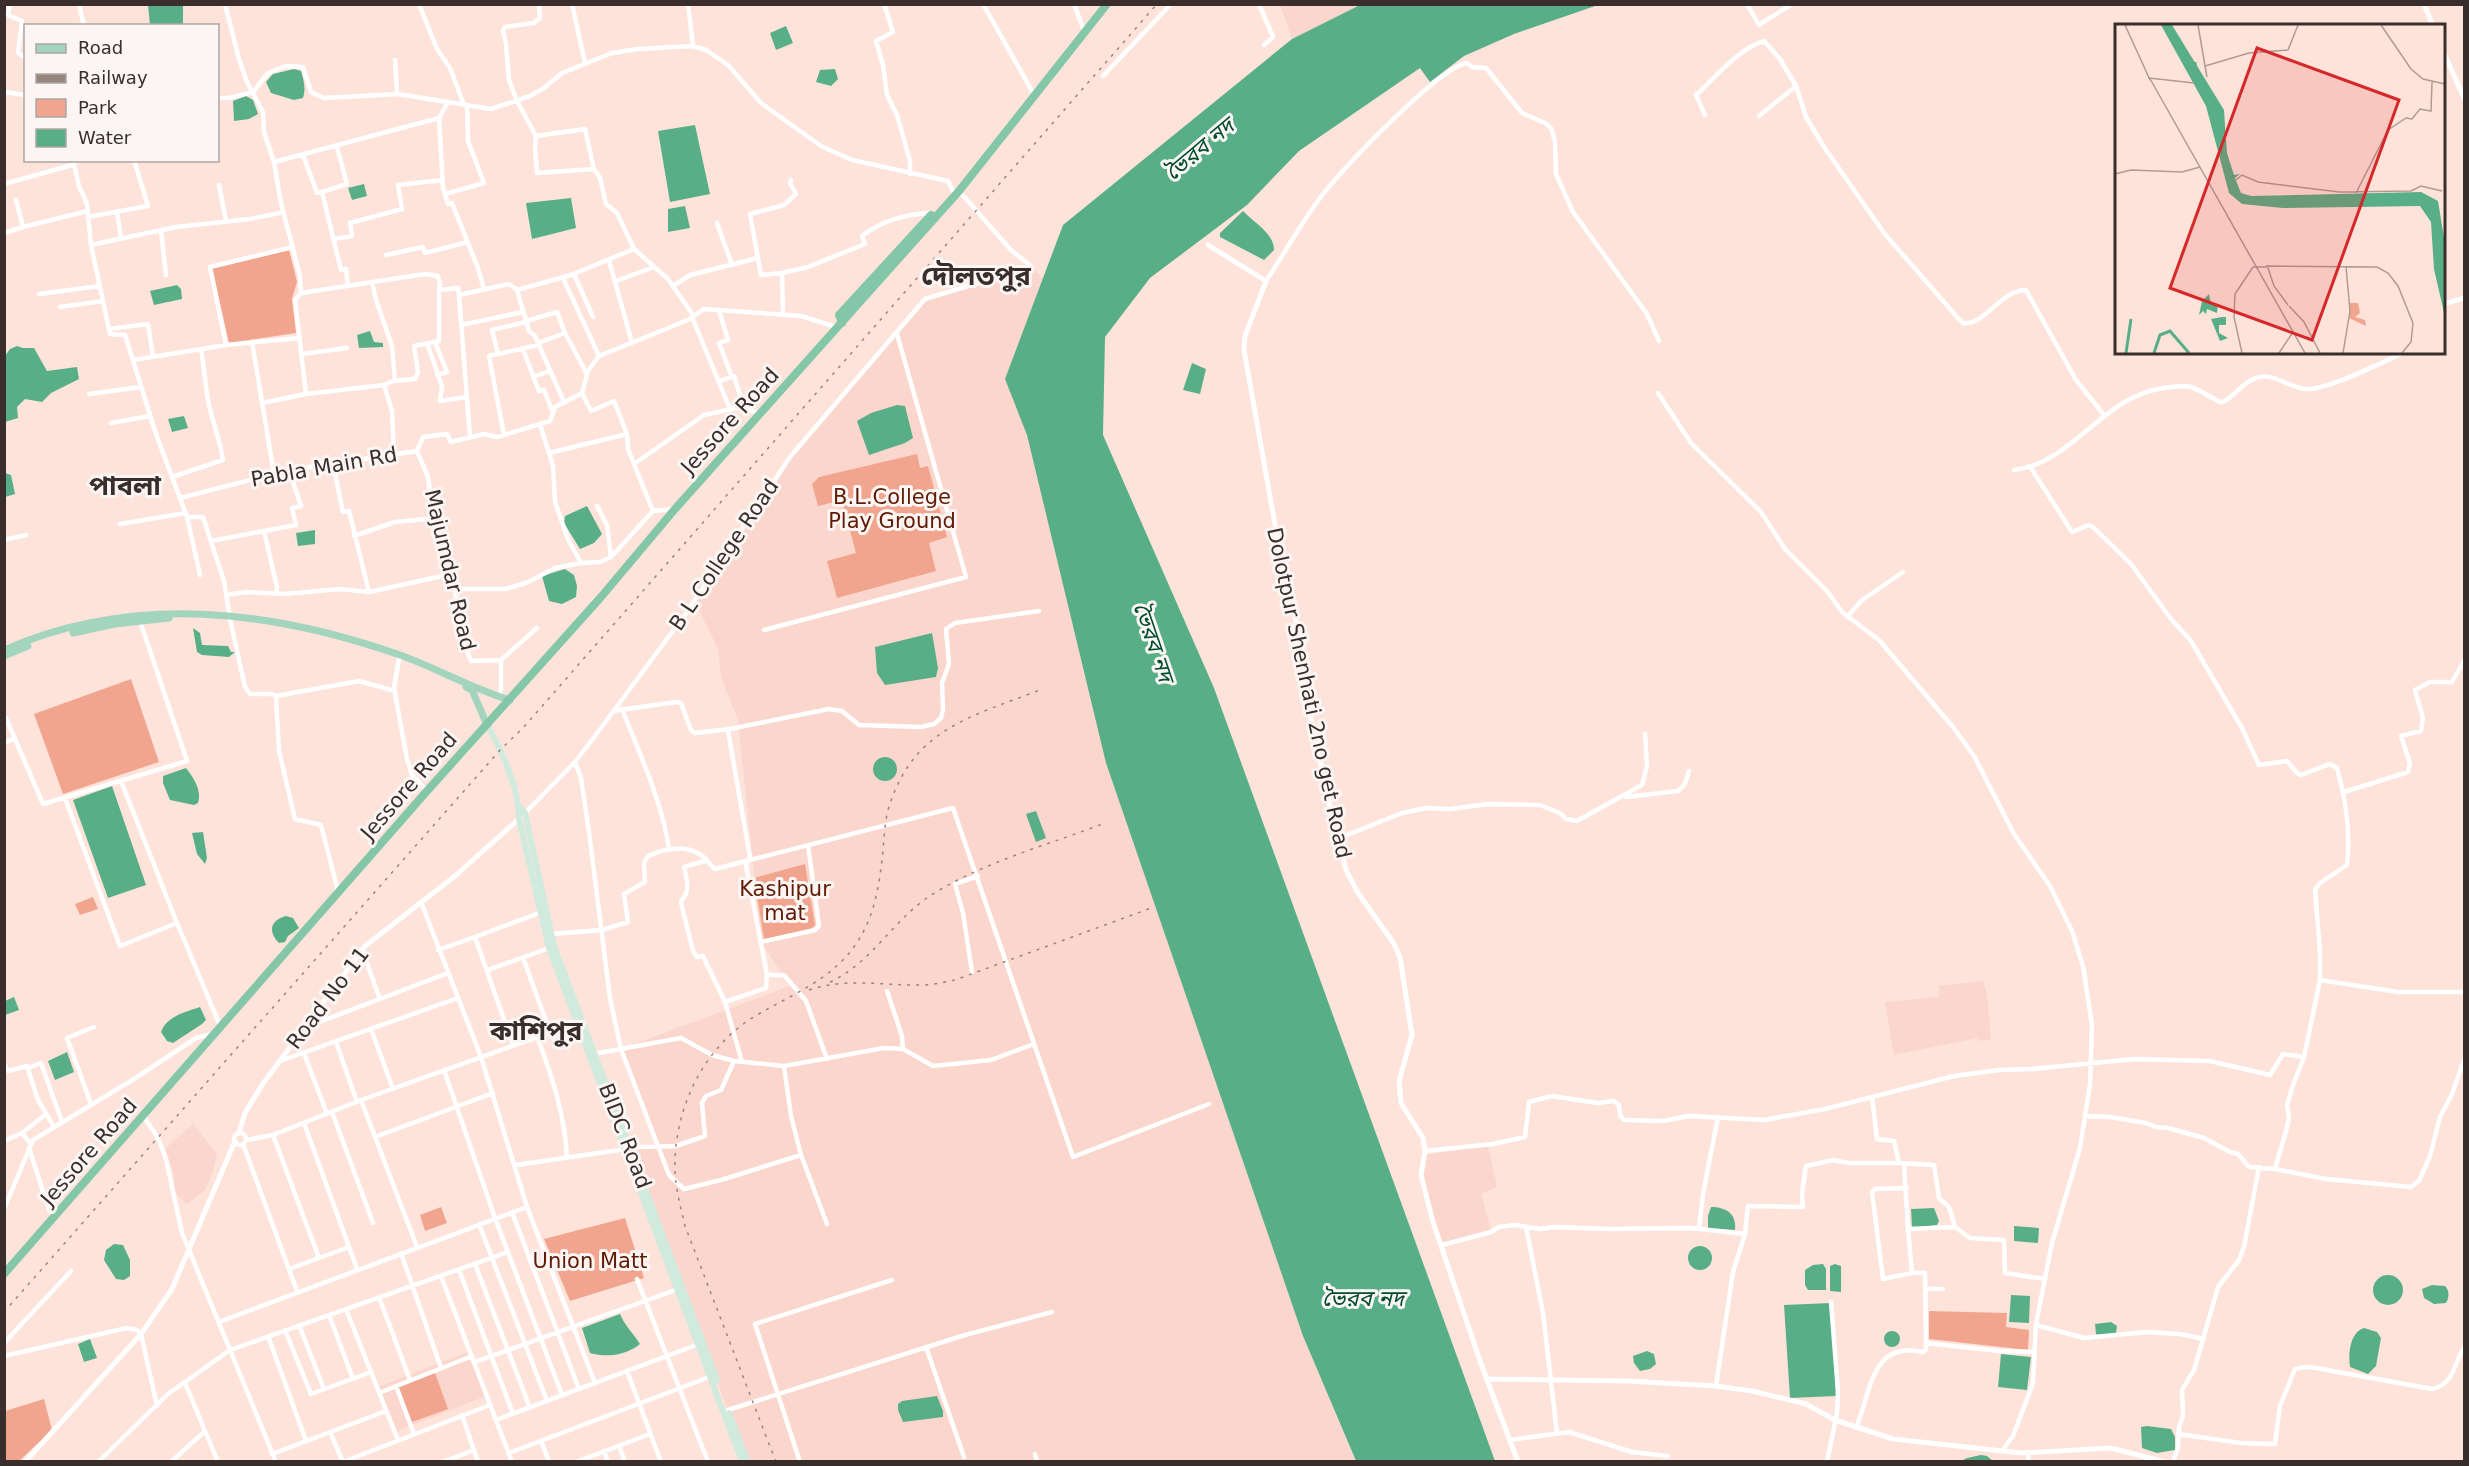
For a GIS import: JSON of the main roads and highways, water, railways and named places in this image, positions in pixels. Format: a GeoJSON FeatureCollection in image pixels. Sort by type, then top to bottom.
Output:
{"type":"FeatureCollection","features":[{"type":"Feature","properties":{"kind":"highway","name":"Jessore Road"},"geometry":{"type":"LineString","coordinates":[[839,325],[839,315],[956,191],[1102,4]]}},
{"type":"Feature","properties":{"kind":"highway","name":"Jessore Road"},"geometry":{"type":"LineString","coordinates":[[6,1271],[144,1117],[427,791],[601,597],[675,509],[956,191],[1107,4]]}},
{"type":"Feature","properties":{"kind":"main road"},"geometry":{"type":"LineString","coordinates":[[4,650],[68,629],[113,619],[169,613],[200,613],[279,624],[320,633],[399,659],[470,688],[487,725]]}},
{"type":"Feature","properties":{"kind":"main road"},"geometry":{"type":"LineString","coordinates":[[4,656],[21,648],[70,633],[141,621],[229,617],[279,621],[321,630],[401,655],[510,700]]}},
{"type":"Feature","properties":{"kind":"main road","name":"BIDC Road"},"geometry":{"type":"LineString","coordinates":[[487,725],[501,748],[519,807],[519,819],[551,947],[700,1343],[748,1461]]}},
{"type":"Feature","properties":{"kind":"main road","name":"BIDC Road"},"geometry":{"type":"LineString","coordinates":[[519,807],[525,813],[543,912],[551,934],[551,947]]}},
{"type":"Feature","properties":{"kind":"main road","name":"BIDC Road"},"geometry":{"type":"LineString","coordinates":[[579,1022],[593,1054],[627,1150]]}},
{"type":"Feature","properties":{"kind":"main road","name":"BIDC Road"},"geometry":{"type":"LineString","coordinates":[[713,1376],[742,1461]]}},
{"type":"Feature","properties":{"kind":"water"},"geometry":{"type":"Polygon","coordinates":[[[148,5],[183,5],[183,24],[150,24],[148,5]]]}},
{"type":"Feature","properties":{"kind":"water","name":"ভৈরব নদ"},"geometry":{"type":"Polygon","coordinates":[[[1360,5],[1598,5],[1514,34],[1464,56],[1430,82],[1420,68],[1299,151],[1247,205],[1150,278],[1105,337],[1103,435],[1214,688],[1495,1461],[1356,1461],[1303,1336],[1106,763],[1027,435],[1005,379],[1063,225],[1292,39],[1360,5]]]}},
{"type":"Feature","properties":{"kind":"water"},"geometry":{"type":"Polygon","coordinates":[[[786,26],[793,43],[776,50],[770,33],[786,26]]]}},
{"type":"Feature","properties":{"kind":"water"},"geometry":{"type":"Polygon","coordinates":[[[294,69],[301,71],[304,85],[303,98],[294,100],[271,93],[266,82],[273,74],[294,69]]]}},
{"type":"Feature","properties":{"kind":"water"},"geometry":{"type":"Polygon","coordinates":[[[835,69],[838,79],[831,86],[816,82],[820,70],[835,69]]]}},
{"type":"Feature","properties":{"kind":"water"},"geometry":{"type":"Polygon","coordinates":[[[246,96],[253,100],[258,114],[249,119],[234,121],[233,101],[246,96]]]}},
{"type":"Feature","properties":{"kind":"water"},"geometry":{"type":"Polygon","coordinates":[[[695,125],[710,194],[670,202],[658,131],[695,125]]]}},
{"type":"Feature","properties":{"kind":"water"},"geometry":{"type":"Polygon","coordinates":[[[364,184],[367,196],[352,200],[348,188],[364,184]]]}},
{"type":"Feature","properties":{"kind":"water"},"geometry":{"type":"Polygon","coordinates":[[[571,198],[576,228],[532,239],[526,203],[571,198]]]}},
{"type":"Feature","properties":{"kind":"water"},"geometry":{"type":"Polygon","coordinates":[[[685,206],[690,228],[668,232],[668,209],[685,206]]]}},
{"type":"Feature","properties":{"kind":"water"},"geometry":{"type":"Polygon","coordinates":[[[1243,211],[1271,238],[1274,250],[1264,260],[1220,237],[1220,233],[1243,211]]]}},
{"type":"Feature","properties":{"kind":"water"},"geometry":{"type":"Polygon","coordinates":[[[177,285],[181,289],[182,299],[154,305],[150,291],[177,285]]]}},
{"type":"Feature","properties":{"kind":"water"},"geometry":{"type":"Polygon","coordinates":[[[370,331],[374,342],[383,343],[383,347],[359,348],[357,335],[370,331]]]}},
{"type":"Feature","properties":{"kind":"water"},"geometry":{"type":"Polygon","coordinates":[[[17,346],[34,348],[47,371],[77,367],[79,379],[51,393],[42,402],[25,399],[17,407],[18,418],[5,422],[5,356],[10,349],[17,346]]]}},
{"type":"Feature","properties":{"kind":"water"},"geometry":{"type":"Polygon","coordinates":[[[1192,363],[1206,369],[1200,394],[1183,390],[1192,363]]]}},
{"type":"Feature","properties":{"kind":"water"},"geometry":{"type":"Polygon","coordinates":[[[897,405],[905,406],[913,438],[869,455],[857,421],[871,413],[897,405]]]}},
{"type":"Feature","properties":{"kind":"water"},"geometry":{"type":"Polygon","coordinates":[[[184,416],[188,428],[172,432],[168,419],[184,416]]]}},
{"type":"Feature","properties":{"kind":"water"},"geometry":{"type":"Polygon","coordinates":[[[5,473],[11,475],[15,494],[5,497],[5,473]]]}},
{"type":"Feature","properties":{"kind":"water"},"geometry":{"type":"Polygon","coordinates":[[[587,506],[602,534],[594,543],[580,549],[564,523],[565,516],[587,506]]]}},
{"type":"Feature","properties":{"kind":"water"},"geometry":{"type":"Polygon","coordinates":[[[315,530],[315,544],[298,546],[296,533],[315,530]]]}},
{"type":"Feature","properties":{"kind":"water"},"geometry":{"type":"Polygon","coordinates":[[[565,569],[574,575],[577,586],[576,597],[562,604],[549,601],[542,576],[565,569]]]}},
{"type":"Feature","properties":{"kind":"water"},"geometry":{"type":"Polygon","coordinates":[[[193,628],[200,633],[202,645],[228,646],[231,652],[235,652],[229,657],[202,655],[197,652],[193,628]]]}},
{"type":"Feature","properties":{"kind":"water"},"geometry":{"type":"Polygon","coordinates":[[[932,633],[938,668],[936,677],[885,685],[877,673],[875,647],[932,633]]]}},
{"type":"Feature","properties":{"kind":"water"},"geometry":{"type":"Polygon","coordinates":[[[885,757],[890,758],[896,764],[896,774],[890,780],[885,781],[880,780],[874,774],[873,769],[874,764],[880,758],[885,757]]]}},
{"type":"Feature","properties":{"kind":"water"},"geometry":{"type":"Polygon","coordinates":[[[186,768],[198,789],[198,803],[194,805],[170,800],[163,783],[163,776],[186,768]]]}},
{"type":"Feature","properties":{"kind":"water"},"geometry":{"type":"Polygon","coordinates":[[[112,786],[146,885],[108,898],[73,800],[112,786]]]}},
{"type":"Feature","properties":{"kind":"water"},"geometry":{"type":"Polygon","coordinates":[[[1036,811],[1046,838],[1036,842],[1026,814],[1036,811]]]}},
{"type":"Feature","properties":{"kind":"water"},"geometry":{"type":"Polygon","coordinates":[[[203,832],[207,858],[205,864],[197,854],[192,833],[203,832]]]}},
{"type":"Feature","properties":{"kind":"water"},"geometry":{"type":"Polygon","coordinates":[[[286,916],[293,918],[299,928],[288,936],[285,942],[279,943],[275,939],[272,926],[277,920],[286,916]]]}},
{"type":"Feature","properties":{"kind":"water"},"geometry":{"type":"Polygon","coordinates":[[[14,997],[19,1010],[5,1015],[5,1001],[14,997]]]}},
{"type":"Feature","properties":{"kind":"water"},"geometry":{"type":"Polygon","coordinates":[[[200,1007],[206,1020],[173,1043],[167,1041],[161,1032],[168,1022],[177,1015],[200,1007]]]}},
{"type":"Feature","properties":{"kind":"water"},"geometry":{"type":"Polygon","coordinates":[[[67,1052],[74,1072],[55,1080],[48,1061],[67,1052]]]}},
{"type":"Feature","properties":{"kind":"water"},"geometry":{"type":"Polygon","coordinates":[[[1711,1207],[1729,1212],[1734,1219],[1735,1230],[1708,1228],[1711,1207]]]}},
{"type":"Feature","properties":{"kind":"water"},"geometry":{"type":"Polygon","coordinates":[[[1934,1208],[1939,1221],[1937,1225],[1912,1228],[1911,1209],[1934,1208]]]}},
{"type":"Feature","properties":{"kind":"water"},"geometry":{"type":"Polygon","coordinates":[[[2014,1226],[2039,1228],[2038,1243],[2014,1241],[2014,1226]]]}},
{"type":"Feature","properties":{"kind":"water"},"geometry":{"type":"Polygon","coordinates":[[[114,1244],[123,1245],[130,1260],[130,1276],[124,1280],[116,1279],[104,1260],[106,1250],[114,1244]]]}},
{"type":"Feature","properties":{"kind":"water"},"geometry":{"type":"Polygon","coordinates":[[[1700,1246],[1708,1250],[1712,1258],[1708,1266],[1700,1270],[1692,1266],[1688,1258],[1692,1250],[1700,1246]]]}},
{"type":"Feature","properties":{"kind":"water"},"geometry":{"type":"Polygon","coordinates":[[[1823,1264],[1826,1269],[1826,1290],[1808,1290],[1805,1285],[1805,1270],[1813,1265],[1823,1264]]]}},
{"type":"Feature","properties":{"kind":"water"},"geometry":{"type":"Polygon","coordinates":[[[1835,1264],[1841,1266],[1841,1292],[1830,1291],[1830,1266],[1835,1264]]]}},
{"type":"Feature","properties":{"kind":"water"},"geometry":{"type":"Polygon","coordinates":[[[2388,1275],[2399,1279],[2403,1290],[2399,1301],[2388,1305],[2377,1301],[2373,1290],[2377,1279],[2388,1275]]]}},
{"type":"Feature","properties":{"kind":"water"},"geometry":{"type":"Polygon","coordinates":[[[2432,1285],[2447,1288],[2446,1303],[2434,1304],[2424,1298],[2422,1289],[2432,1285]]]}},
{"type":"Feature","properties":{"kind":"water"},"geometry":{"type":"Polygon","coordinates":[[[2011,1295],[2030,1296],[2029,1323],[2009,1322],[2011,1295]]]}},
{"type":"Feature","properties":{"kind":"water"},"geometry":{"type":"Polygon","coordinates":[[[1831,1303],[1836,1396],[1790,1398],[1784,1305],[1831,1303]]]}},
{"type":"Feature","properties":{"kind":"water"},"geometry":{"type":"Polygon","coordinates":[[[620,1314],[640,1344],[629,1351],[617,1354],[590,1353],[582,1328],[620,1314]]]}},
{"type":"Feature","properties":{"kind":"water"},"geometry":{"type":"Polygon","coordinates":[[[2111,1322],[2117,1326],[2116,1333],[2101,1337],[2096,1334],[2095,1324],[2111,1322]]]}},
{"type":"Feature","properties":{"kind":"water"},"geometry":{"type":"Polygon","coordinates":[[[2364,1328],[2377,1332],[2381,1338],[2376,1366],[2368,1374],[2350,1367],[2349,1362],[2353,1339],[2359,1330],[2364,1328]]]}},
{"type":"Feature","properties":{"kind":"water"},"geometry":{"type":"Polygon","coordinates":[[[1892,1331],[1898,1333],[1900,1339],[1898,1345],[1892,1347],[1886,1345],[1884,1339],[1886,1333],[1892,1331]]]}},
{"type":"Feature","properties":{"kind":"water"},"geometry":{"type":"Polygon","coordinates":[[[90,1339],[97,1358],[84,1362],[78,1344],[90,1339]]]}},
{"type":"Feature","properties":{"kind":"water"},"geometry":{"type":"Polygon","coordinates":[[[1647,1351],[1654,1354],[1656,1364],[1650,1369],[1640,1371],[1634,1363],[1633,1356],[1647,1351]]]}},
{"type":"Feature","properties":{"kind":"water"},"geometry":{"type":"Polygon","coordinates":[[[2001,1354],[2031,1357],[2027,1390],[1998,1387],[2001,1354]]]}},
{"type":"Feature","properties":{"kind":"water"},"geometry":{"type":"Polygon","coordinates":[[[937,1396],[943,1417],[903,1422],[898,1404],[902,1401],[937,1396]]]}},
{"type":"Feature","properties":{"kind":"water"},"geometry":{"type":"Polygon","coordinates":[[[2141,1427],[2171,1429],[2175,1437],[2175,1450],[2157,1453],[2142,1448],[2141,1427]]]}},
{"type":"Feature","properties":{"kind":"water"},"geometry":{"type":"Polygon","coordinates":[[[1981,1455],[1993,1461],[1961,1461],[1967,1458],[1981,1455]]]}},
{"type":"Feature","properties":{"kind":"railway"},"geometry":{"type":"LineString","coordinates":[[4,1312],[501,749],[523,728],[1157,4]]}},
{"type":"Feature","properties":{"kind":"railway"},"geometry":{"type":"LineString","coordinates":[[776,1462],[685,1226],[675,1172],[679,1126],[686,1104],[706,1063],[721,1044],[757,1015],[830,972],[858,942],[869,920],[876,897],[888,810],[899,783],[912,761],[928,744],[967,718],[1040,690]]}},
{"type":"Feature","properties":{"kind":"railway"},"geometry":{"type":"LineString","coordinates":[[830,982],[857,965],[914,908],[947,886],[990,865],[1105,823]]}},
{"type":"Feature","properties":{"kind":"railway"},"geometry":{"type":"LineString","coordinates":[[809,990],[852,983],[923,985],[955,980],[1154,907]]}},
{"type":"Feature","properties":{"kind":"district","name":"দৌলতপুর"},"geometry":{"type":"Point","coordinates":[976,276]}},
{"type":"Feature","properties":{"kind":"district","name":"পাবলা"},"geometry":{"type":"Point","coordinates":[125,486]}},
{"type":"Feature","properties":{"kind":"district","name":"কাশিপুর"},"geometry":{"type":"Point","coordinates":[536,1031]}},
{"type":"Feature","properties":{"kind":"park label","name":"B.L.College Play Ground"},"geometry":{"type":"Point","coordinates":[892,509]}},
{"type":"Feature","properties":{"kind":"park label","name":"Kashipur mat"},"geometry":{"type":"Point","coordinates":[785,901]}},
{"type":"Feature","properties":{"kind":"park label","name":"Union Matt"},"geometry":{"type":"Point","coordinates":[590,1261]}}]}
